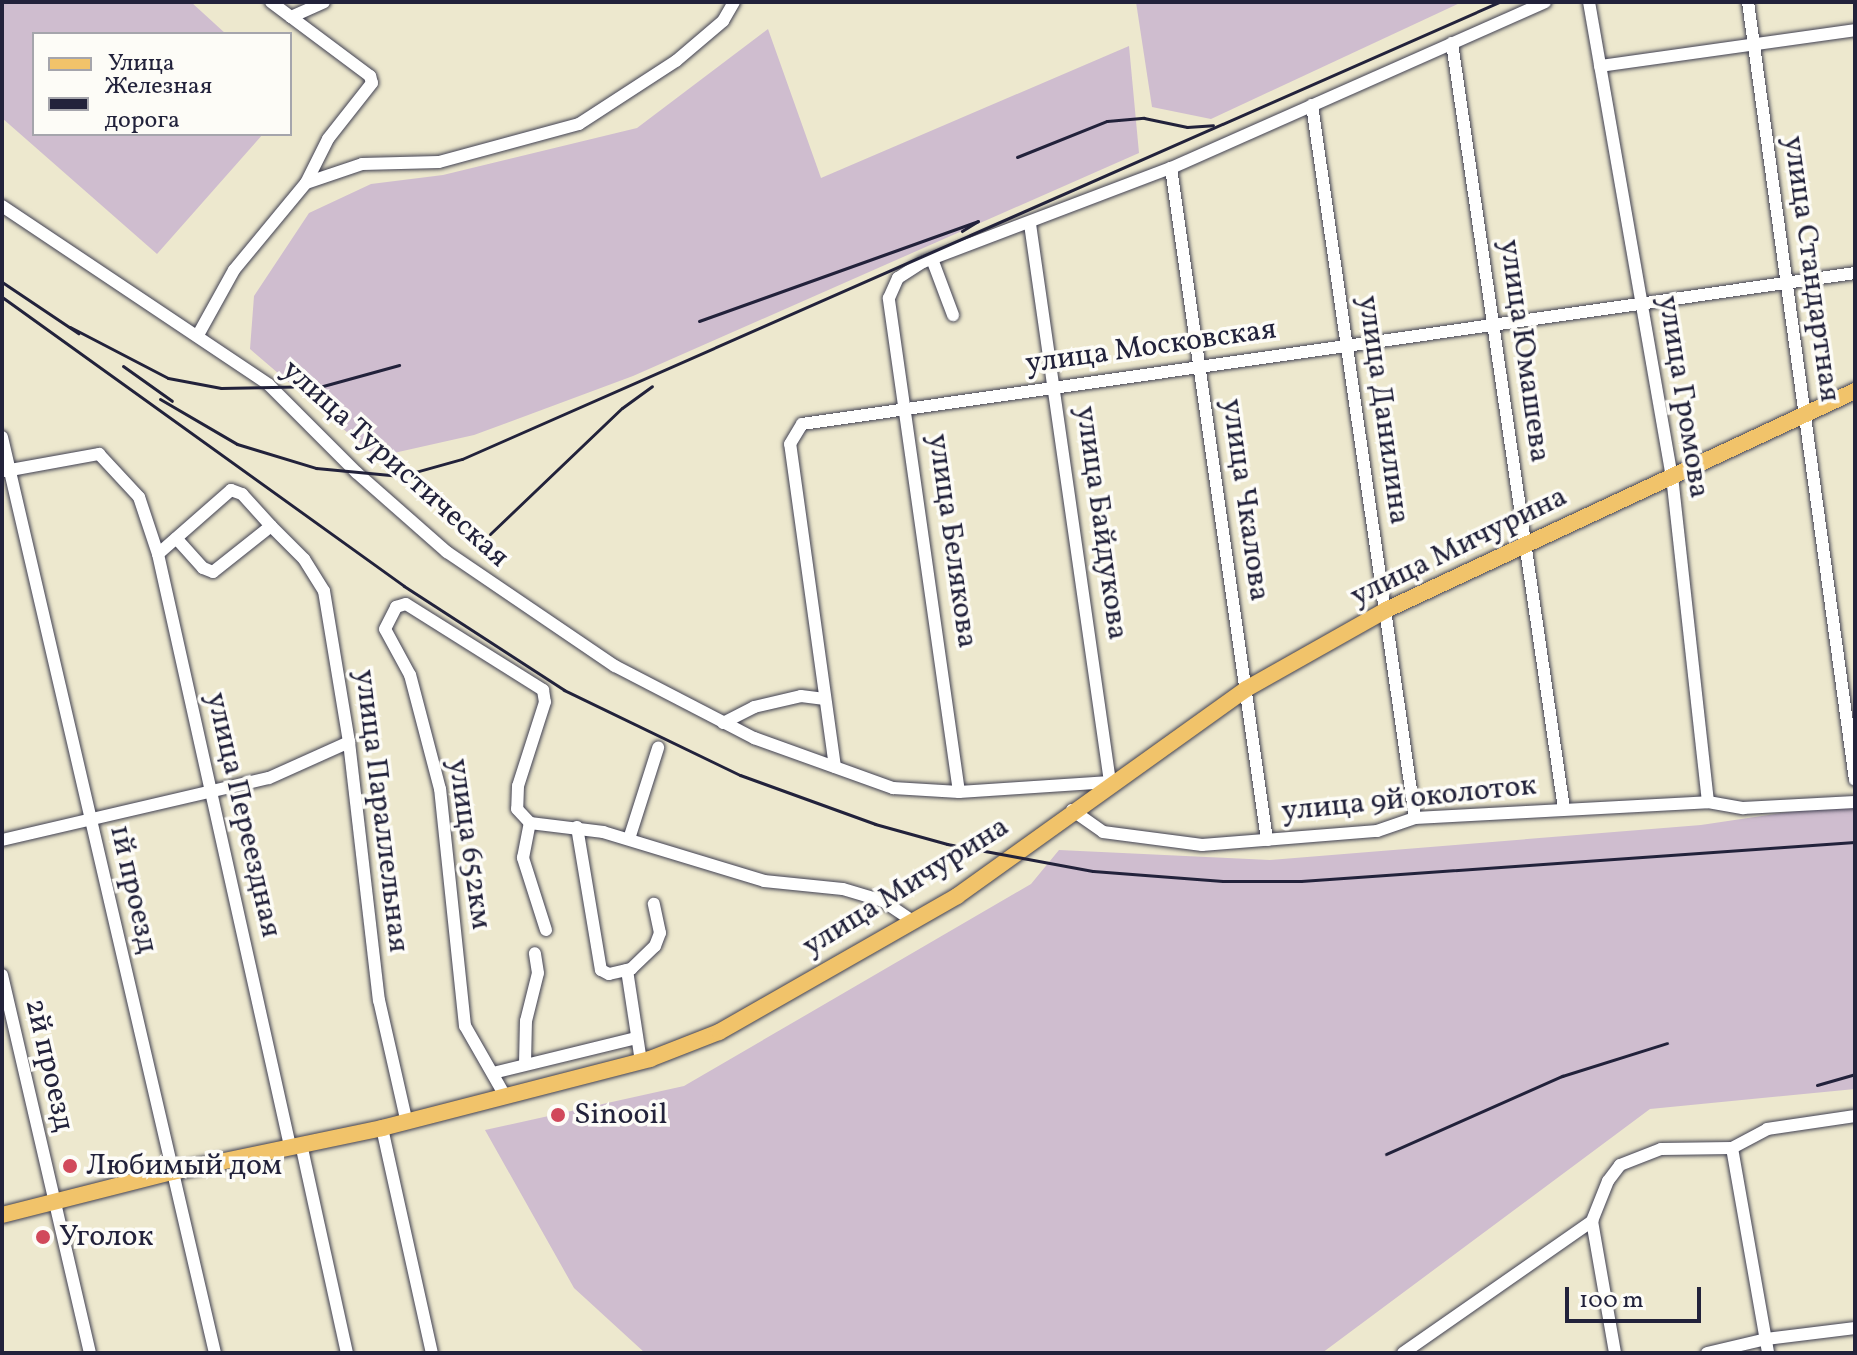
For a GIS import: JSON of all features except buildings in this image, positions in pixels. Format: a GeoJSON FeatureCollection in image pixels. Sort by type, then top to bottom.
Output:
{"type":"FeatureCollection","features":[{"type":"Feature","properties":{"kind":"main road","name":"улица Мичурина"},"geometry":{"type":"LineString","coordinates":[[2,1215],[172,1172],[382,1128],[406,1119],[641,1061],[728,1027],[1014,858],[1110,782],[1246,689],[1386,610],[1855,391]]}},
{"type":"Feature","properties":{"kind":"street"},"geometry":{"type":"LineString","coordinates":[[198,335],[234,270],[306,183],[328,139],[372,83],[370,76],[271,2]]}},
{"type":"Feature","properties":{"kind":"street"},"geometry":{"type":"LineString","coordinates":[[291,17],[324,2]]}},
{"type":"Feature","properties":{"kind":"street"},"geometry":{"type":"LineString","coordinates":[[306,183],[362,164],[439,162],[579,124],[676,61],[723,21],[734,2]]}},
{"type":"Feature","properties":{"kind":"street"},"geometry":{"type":"LineString","coordinates":[[953,315],[932,259],[1171,168],[1545,2]]}},
{"type":"Feature","properties":{"kind":"street","name":"улица Громова"},"geometry":{"type":"LineString","coordinates":[[1589,2],[1672,476],[1708,802]]}},
{"type":"Feature","properties":{"kind":"street","name":"улица Стандартная"},"geometry":{"type":"LineString","coordinates":[[1748,2],[1855,780]]}},
{"type":"Feature","properties":{"kind":"street"},"geometry":{"type":"LineString","coordinates":[[1600,66],[1855,30]]}},
{"type":"Feature","properties":{"kind":"street","name":"улица Юмашева"},"geometry":{"type":"LineString","coordinates":[[1452,43],[1564,809]]}},
{"type":"Feature","properties":{"kind":"street","name":"улица Данилина"},"geometry":{"type":"LineString","coordinates":[[1312,105],[1415,818]]}},
{"type":"Feature","properties":{"kind":"street","name":"улица Чкалова"},"geometry":{"type":"LineString","coordinates":[[1171,168],[1267,840]]}},
{"type":"Feature","properties":{"kind":"street","name":"улица Туристическая"},"geometry":{"type":"LineString","coordinates":[[2,206],[100,276],[198,335],[269,385],[357,473],[501,593],[615,666],[723,723],[893,788],[959,792],[1110,782]]}},
{"type":"Feature","properties":{"kind":"street","name":"улица Байдукова"},"geometry":{"type":"LineString","coordinates":[[1030,224],[1056,386],[1110,782]]}},
{"type":"Feature","properties":{"kind":"street","name":"улица Белякова"},"geometry":{"type":"LineString","coordinates":[[932,259],[898,278],[889,298],[908,408],[959,792]]}},
{"type":"Feature","properties":{"kind":"street","name":"улица Московская"},"geometry":{"type":"LineString","coordinates":[[835,767],[797,506],[793,433],[802,424],[1641,301],[1855,273]]}},
{"type":"Feature","properties":{"kind":"street","name":"1й проезд"},"geometry":{"type":"LineString","coordinates":[[2,437],[6,471],[215,1353]]}},
{"type":"Feature","properties":{"kind":"street","name":"улица Переездная"},"geometry":{"type":"LineString","coordinates":[[6,471],[99,454],[139,497],[158,554],[212,794],[347,1353]]}},
{"type":"Feature","properties":{"kind":"street","name":"улица Параллельная"},"geometry":{"type":"LineString","coordinates":[[176,538],[231,490],[242,494],[304,559],[324,591],[349,742],[379,1000],[406,1119]]}},
{"type":"Feature","properties":{"kind":"street"},"geometry":{"type":"LineString","coordinates":[[158,554],[176,538],[213,572],[271,526]]}},
{"type":"Feature","properties":{"kind":"street","name":"улица 652км"},"geometry":{"type":"LineString","coordinates":[[504,1094],[465,1026],[440,789],[410,675],[385,629],[396,607],[406,604],[543,690],[545,702],[518,786],[517,809],[530,823],[523,858],[546,930]]}},
{"type":"Feature","properties":{"kind":"street"},"geometry":{"type":"LineString","coordinates":[[723,723],[754,707],[801,696],[825,699]]}},
{"type":"Feature","properties":{"kind":"street"},"geometry":{"type":"LineString","coordinates":[[2,840],[212,794],[269,778],[349,742]]}},
{"type":"Feature","properties":{"kind":"street"},"geometry":{"type":"LineString","coordinates":[[629,839],[658,748]]}},
{"type":"Feature","properties":{"kind":"street","name":"улица 9й околоток"},"geometry":{"type":"LineString","coordinates":[[1072,810],[1103,832],[1202,845],[1377,831],[1415,818],[1708,802],[1743,808],[1855,802]]}},
{"type":"Feature","properties":{"kind":"street"},"geometry":{"type":"LineString","coordinates":[[530,823],[577,827],[629,839],[764,881],[843,889],[883,901],[910,919]]}},
{"type":"Feature","properties":{"kind":"street"},"geometry":{"type":"LineString","coordinates":[[577,827],[598,964],[609,974],[627,970],[655,946],[660,933],[654,904]]}},
{"type":"Feature","properties":{"kind":"street","name":"улица 652км"},"geometry":{"type":"LineString","coordinates":[[525,1064],[526,1021],[538,973],[535,953]]}},
{"type":"Feature","properties":{"kind":"street"},"geometry":{"type":"LineString","coordinates":[[627,970],[641,1061]]}},
{"type":"Feature","properties":{"kind":"street","name":"2й проезд"},"geometry":{"type":"LineString","coordinates":[[2,975],[90,1353]]}},
{"type":"Feature","properties":{"kind":"street"},"geometry":{"type":"LineString","coordinates":[[493,1073],[637,1038]]}},
{"type":"Feature","properties":{"kind":"street"},"geometry":{"type":"LineString","coordinates":[[1615,1353],[1592,1221],[1608,1181],[1620,1165],[1661,1149],[1732,1148],[1767,1129],[1855,1116]]}},
{"type":"Feature","properties":{"kind":"street"},"geometry":{"type":"LineString","coordinates":[[382,1128],[432,1353]]}},
{"type":"Feature","properties":{"kind":"street"},"geometry":{"type":"LineString","coordinates":[[1732,1148],[1768,1353]]}},
{"type":"Feature","properties":{"kind":"street"},"geometry":{"type":"LineString","coordinates":[[1403,1353],[1592,1221]]}},
{"type":"Feature","properties":{"kind":"street"},"geometry":{"type":"LineString","coordinates":[[1707,1353],[1766,1339],[1855,1328]]}},
{"type":"Feature","properties":{"kind":"shaded area"},"geometry":{"type":"Polygon","coordinates":[[[2,2],[191,2],[224,32],[32,32],[32,136],[261,136],[157,254],[2,118],[2,2]]]}},
{"type":"Feature","properties":{"kind":"shaded area"},"geometry":{"type":"Polygon","coordinates":[[[1136,2],[1462,2],[1211,119],[1152,107],[1136,2]]]}},
{"type":"Feature","properties":{"kind":"shaded area"},"geometry":{"type":"Polygon","coordinates":[[[768,29],[821,178],[1129,46],[1139,153],[633,376],[474,435],[376,457],[250,349],[254,296],[309,213],[371,184],[443,175],[637,128],[768,29]]]}},
{"type":"Feature","properties":{"kind":"shaded area"},"geometry":{"type":"Polygon","coordinates":[[[1855,802],[1855,1089],[1650,1109],[1322,1353],[645,1353],[574,1288],[485,1130],[684,1086],[1031,884],[1059,850],[1270,860],[1701,825],[1855,802]]]}},
{"type":"Feature","properties":{"kind":"railway"},"geometry":{"type":"LineString","coordinates":[[160,399],[237,444],[316,468],[401,476],[462,459],[1499,2]]}},
{"type":"Feature","properties":{"kind":"railway"},"geometry":{"type":"LineString","coordinates":[[1017,157],[1107,121],[1144,118],[1187,127],[1213,125]]}},
{"type":"Feature","properties":{"kind":"railway"},"geometry":{"type":"LineString","coordinates":[[699,321],[978,221],[962,231]]}},
{"type":"Feature","properties":{"kind":"railway"},"geometry":{"type":"LineString","coordinates":[[2,282],[78,333]]}},
{"type":"Feature","properties":{"kind":"railway"},"geometry":{"type":"LineString","coordinates":[[2,297],[404,586],[564,690],[740,775],[875,824],[947,844],[1093,871],[1223,881],[1301,881],[1855,842]]}},
{"type":"Feature","properties":{"kind":"railway"},"geometry":{"type":"LineString","coordinates":[[70,327],[168,378],[221,388],[323,386],[399,365]]}},
{"type":"Feature","properties":{"kind":"railway"},"geometry":{"type":"LineString","coordinates":[[123,366],[172,401]]}},
{"type":"Feature","properties":{"kind":"railway"},"geometry":{"type":"LineString","coordinates":[[490,534],[622,408],[652,386]]}},
{"type":"Feature","properties":{"kind":"railway"},"geometry":{"type":"LineString","coordinates":[[1386,1154],[1562,1076],[1667,1043]]}},
{"type":"Feature","properties":{"kind":"railway"},"geometry":{"type":"LineString","coordinates":[[1817,1085],[1855,1074]]}},
{"type":"Feature","properties":{"kind":"place","name":"Sinooil"},"geometry":{"type":"Point","coordinates":[558,1115]}},
{"type":"Feature","properties":{"kind":"place","name":"Любимый дом"},"geometry":{"type":"Point","coordinates":[70,1166]}},
{"type":"Feature","properties":{"kind":"place","name":"Уголок"},"geometry":{"type":"Point","coordinates":[43,1237]}}]}
